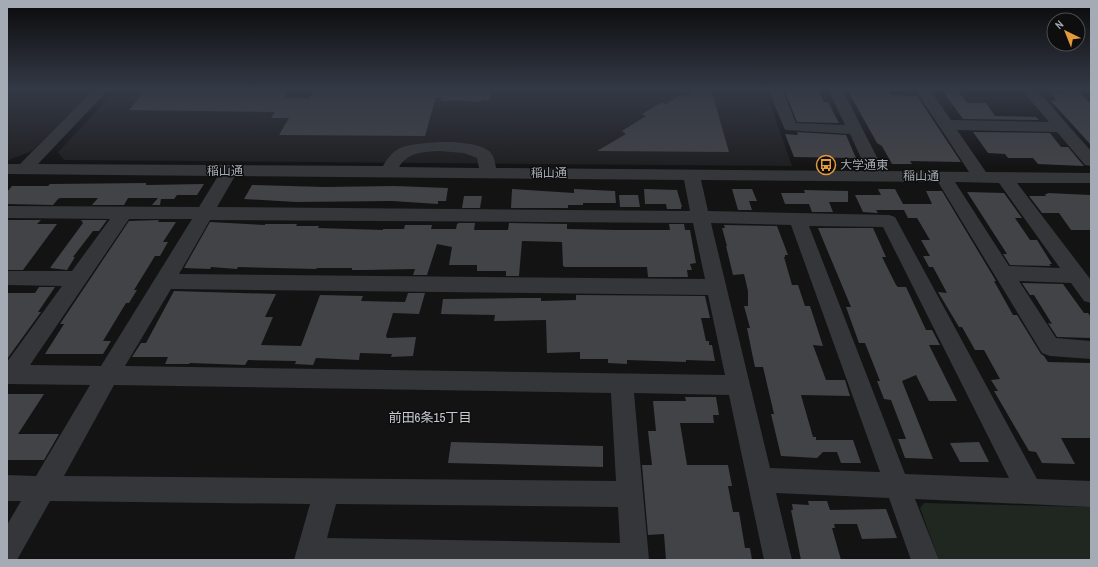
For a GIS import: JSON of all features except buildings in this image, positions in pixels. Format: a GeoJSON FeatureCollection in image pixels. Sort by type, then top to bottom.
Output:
{"type":"FeatureCollection","features":[{"type":"Feature","properties":{"kind":"street"},"geometry":{"type":"LineString","coordinates":[[24,169],[76,115]]}},
{"type":"Feature","properties":{"kind":"street"},"geometry":{"type":"LineString","coordinates":[[785,115],[790,127],[855,130]]}},
{"type":"Feature","properties":{"kind":"street"},"geometry":{"type":"LineString","coordinates":[[848,115],[878,176]]}},
{"type":"Feature","properties":{"kind":"street"},"geometry":{"type":"LineString","coordinates":[[940,115],[981,177]]}},
{"type":"Feature","properties":{"kind":"street"},"geometry":{"type":"LineString","coordinates":[[1051,115],[1091,161]]}},
{"type":"Feature","properties":{"kind":"street"},"geometry":{"type":"LineString","coordinates":[[946,124],[1061,127]]}},
{"type":"Feature","properties":{"kind":"street"},"geometry":{"type":"LineString","coordinates":[[388,171],[399,155],[409,150],[425,147],[468,148],[482,153],[487,160],[488,173]]}},
{"type":"Feature","properties":{"kind":"street","name":"稲山通"},"geometry":{"type":"LineString","coordinates":[[7,169],[229,172],[388,171],[459,174],[691,174],[1091,178]]}},
{"type":"Feature","properties":{"kind":"street"},"geometry":{"type":"LineString","coordinates":[[7,551],[107,376],[229,172]]}},
{"type":"Feature","properties":{"kind":"street"},"geometry":{"type":"LineString","coordinates":[[691,174],[778,560]]}},
{"type":"Feature","properties":{"kind":"street"},"geometry":{"type":"LineString","coordinates":[[943,177],[1050,347],[1091,350]]}},
{"type":"Feature","properties":{"kind":"street"},"geometry":{"type":"LineString","coordinates":[[1004,177],[1091,295]]}},
{"type":"Feature","properties":{"kind":"street"},"geometry":{"type":"LineString","coordinates":[[7,212],[701,217],[888,221],[1030,492]]}},
{"type":"Feature","properties":{"kind":"street"},"geometry":{"type":"LineString","coordinates":[[9,374],[79,279],[124,213]]}},
{"type":"Feature","properties":{"kind":"street"},"geometry":{"type":"LineString","coordinates":[[798,220],[925,560]]}},
{"type":"Feature","properties":{"kind":"street"},"geometry":{"type":"LineString","coordinates":[[1004,273],[1076,276]]}},
{"type":"Feature","properties":{"kind":"street"},"geometry":{"type":"LineString","coordinates":[[7,278],[79,279]]}},
{"type":"Feature","properties":{"kind":"street"},"geometry":{"type":"LineString","coordinates":[[165,281],[716,287]]}},
{"type":"Feature","properties":{"kind":"street"},"geometry":{"type":"LineString","coordinates":[[9,374],[739,385]]}},
{"type":"Feature","properties":{"kind":"street"},"geometry":{"type":"LineString","coordinates":[[326,491],[309,556],[635,559],[622,384]]}},
{"type":"Feature","properties":{"kind":"street"},"geometry":{"type":"LineString","coordinates":[[760,480],[1091,494]]}},
{"type":"Feature","properties":{"kind":"street"},"geometry":{"type":"LineString","coordinates":[[7,488],[630,494]]}},
{"type":"Feature","properties":{"kind":"shaded area"},"geometry":{"type":"Polygon","coordinates":[[[7,115],[68,115],[32,151],[7,160],[7,115]]]}},
{"type":"Feature","properties":{"kind":"shaded area"},"geometry":{"type":"Polygon","coordinates":[[[92,115],[774,115],[792,166],[64,160],[58,152],[92,115]]]}},
{"type":"Feature","properties":{"kind":"shaded area"},"geometry":{"type":"Polygon","coordinates":[[[924,503],[1091,507],[1091,560],[939,560],[920,508],[924,503]]]}},
{"type":"Feature","properties":{"kind":"place","name":"大学通東"},"geometry":{"type":"Point","coordinates":[826,165]}},
{"type":"Feature","properties":{"kind":"district","name":"前田6条15丁目"},"geometry":{"type":"Point","coordinates":[430,417]}}]}
